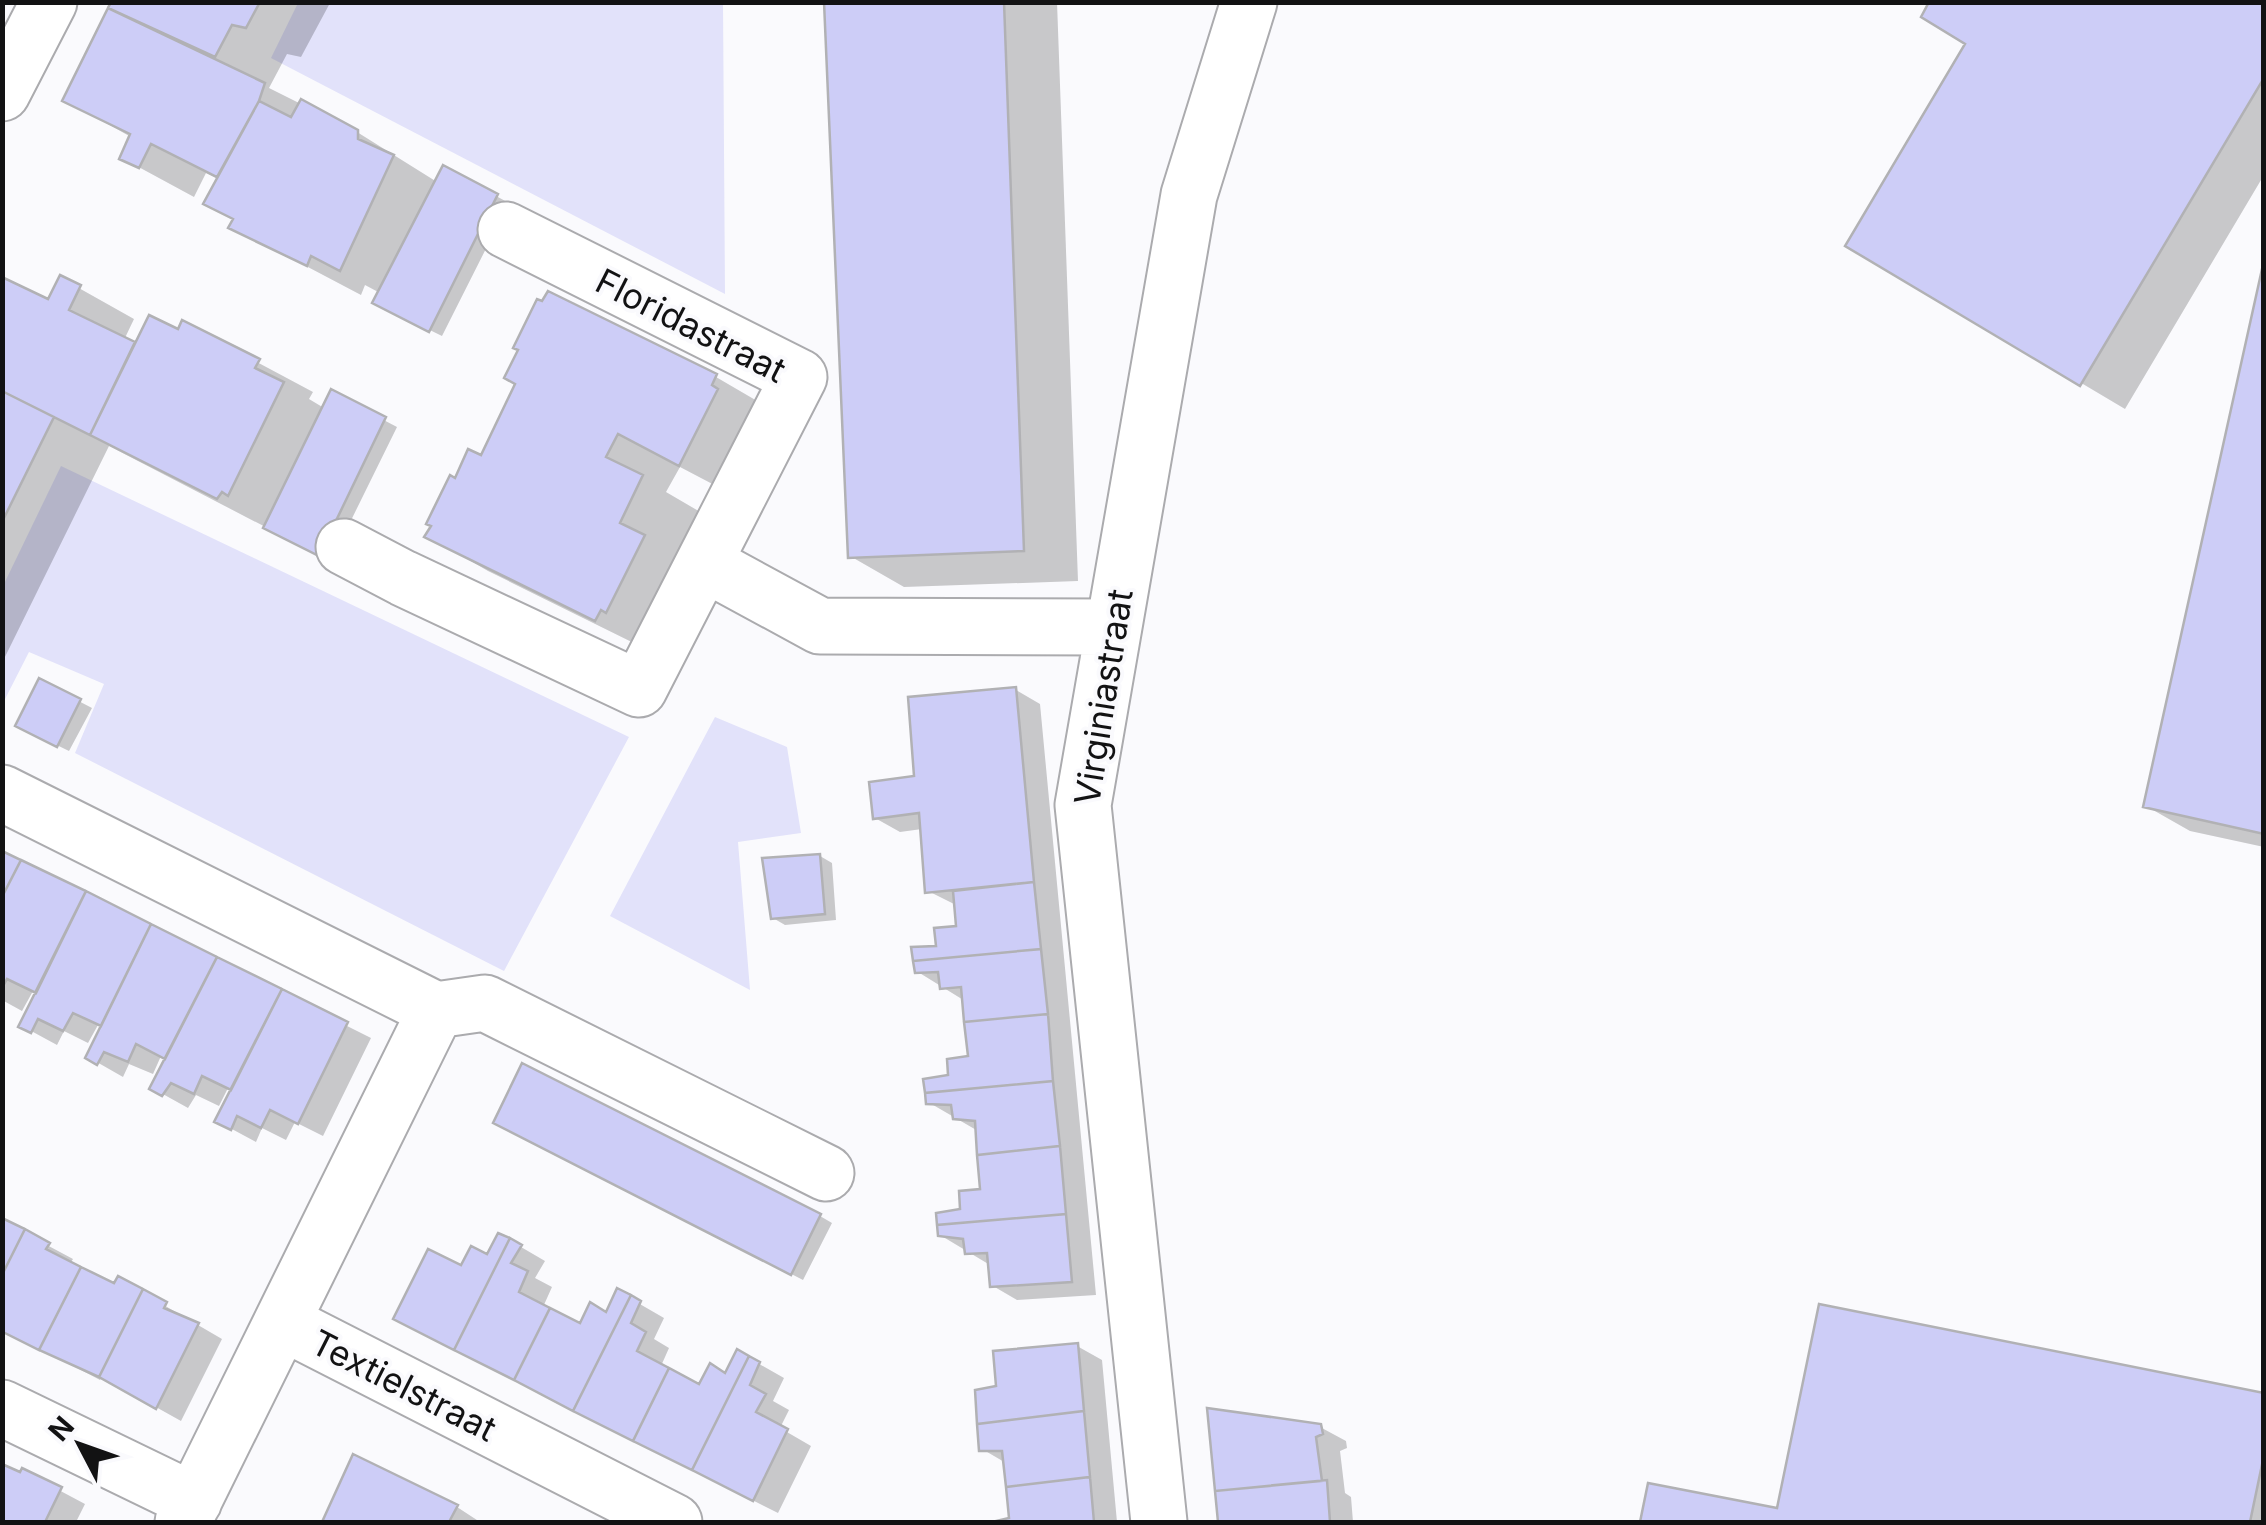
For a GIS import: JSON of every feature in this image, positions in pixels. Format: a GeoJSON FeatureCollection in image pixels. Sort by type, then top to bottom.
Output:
{"type":"FeatureCollection","features":[{"type":"Feature","properties":{"kind":"street"},"geometry":{"type":"LineString","coordinates":[[2,93],[49,2]]}},
{"type":"Feature","properties":{"kind":"street","name":"Virginiastraat"},"geometry":{"type":"LineString","coordinates":[[1159,1522],[1082,806],[1189,194],[1250,2]]}},
{"type":"Feature","properties":{"kind":"street","name":"Floridastraat"},"geometry":{"type":"LineString","coordinates":[[344,547],[638,689],[704,563],[799,377],[506,230]]}},
{"type":"Feature","properties":{"kind":"street"},"geometry":{"type":"LineString","coordinates":[[704,563],[820,626],[1112,627]]}},
{"type":"Feature","properties":{"kind":"street"},"geometry":{"type":"LineString","coordinates":[[2,794],[436,1010],[485,1003],[826,1173]]}},
{"type":"Feature","properties":{"kind":"street","name":"Textielstraat"},"geometry":{"type":"LineString","coordinates":[[436,1010],[284,1323],[674,1522]]}},
{"type":"Feature","properties":{"kind":"street"},"geometry":{"type":"LineString","coordinates":[[2,1408],[189,1512],[284,1323]]}},
{"type":"Feature","properties":{"kind":"shaded area"},"geometry":{"type":"Polygon","coordinates":[[[298,3],[723,3],[725,294],[271,58],[298,3]]]}},
{"type":"Feature","properties":{"kind":"shaded area"},"geometry":{"type":"Polygon","coordinates":[[[61,466],[629,737],[504,971],[75,753],[104,684],[29,652],[3,703],[3,586],[61,466]]]}},
{"type":"Feature","properties":{"kind":"shaded area"},"geometry":{"type":"Polygon","coordinates":[[[715,717],[787,747],[801,833],[738,842],[750,990],[610,916],[715,717]]]}},
{"type":"Feature","properties":{"kind":"building"},"geometry":{"type":"Polygon","coordinates":[[[111,2],[260,2],[246,28],[232,25],[215,57],[108,8],[111,2]]]}},
{"type":"Feature","properties":{"kind":"building"},"geometry":{"type":"Polygon","coordinates":[[[824,2],[1004,2],[1024,551],[848,558],[824,2]]]}},
{"type":"Feature","properties":{"kind":"building"},"geometry":{"type":"Polygon","coordinates":[[[1929,2],[2264,2],[2264,78],[2080,386],[1845,246],[1965,44],[1921,17],[1929,2]]]}},
{"type":"Feature","properties":{"kind":"building"},"geometry":{"type":"Polygon","coordinates":[[[108,8],[265,83],[217,177],[151,144],[139,168],[119,159],[130,134],[62,101],[108,8]]]}},
{"type":"Feature","properties":{"kind":"building"},"geometry":{"type":"Polygon","coordinates":[[[301,99],[358,130],[358,139],[394,155],[340,271],[311,256],[307,266],[228,228],[233,219],[203,204],[259,101],[291,117],[301,99]]]}},
{"type":"Feature","properties":{"kind":"building"},"geometry":{"type":"Polygon","coordinates":[[[443,165],[498,194],[429,332],[372,303],[443,165]]]}},
{"type":"Feature","properties":{"kind":"building"},"geometry":{"type":"Polygon","coordinates":[[[2264,260],[2264,834],[2143,807],[2264,260]]]}},
{"type":"Feature","properties":{"kind":"building"},"geometry":{"type":"Polygon","coordinates":[[[60,275],[81,285],[69,310],[135,342],[90,435],[2,391],[2,277],[48,299],[60,275]]]}},
{"type":"Feature","properties":{"kind":"building"},"geometry":{"type":"Polygon","coordinates":[[[548,291],[717,374],[712,385],[718,389],[679,466],[618,434],[606,457],[643,475],[620,523],[645,535],[606,613],[601,610],[595,621],[424,537],[431,526],[426,524],[450,475],[455,478],[468,449],[481,455],[515,384],[504,378],[518,350],[513,348],[537,299],[542,301],[548,291]]]}},
{"type":"Feature","properties":{"kind":"building"},"geometry":{"type":"Polygon","coordinates":[[[149,315],[178,329],[182,320],[260,359],[255,368],[284,382],[228,496],[222,492],[217,499],[90,435],[149,315]]]}},
{"type":"Feature","properties":{"kind":"building"},"geometry":{"type":"Polygon","coordinates":[[[331,389],[386,417],[319,556],[263,528],[331,389]]]}},
{"type":"Feature","properties":{"kind":"building"},"geometry":{"type":"Polygon","coordinates":[[[2,391],[54,417],[2,522],[2,391]]]}},
{"type":"Feature","properties":{"kind":"building"},"geometry":{"type":"Polygon","coordinates":[[[39,678],[81,699],[57,747],[15,726],[39,678]]]}},
{"type":"Feature","properties":{"kind":"building"},"geometry":{"type":"Polygon","coordinates":[[[1016,687],[1034,882],[925,893],[919,813],[873,819],[869,782],[914,776],[908,697],[1016,687]]]}},
{"type":"Feature","properties":{"kind":"building"},"geometry":{"type":"Polygon","coordinates":[[[2,851],[21,860],[2,897],[2,851]]]}},
{"type":"Feature","properties":{"kind":"building"},"geometry":{"type":"Polygon","coordinates":[[[820,854],[825,914],[771,919],[762,858],[820,854]]]}},
{"type":"Feature","properties":{"kind":"building"},"geometry":{"type":"Polygon","coordinates":[[[21,860],[86,891],[36,993],[7,979],[2,988],[2,897],[21,860]]]}},
{"type":"Feature","properties":{"kind":"building"},"geometry":{"type":"Polygon","coordinates":[[[1034,882],[1041,949],[913,961],[911,947],[936,946],[934,928],[956,926],[953,891],[1034,882]]]}},
{"type":"Feature","properties":{"kind":"building"},"geometry":{"type":"Polygon","coordinates":[[[86,891],[151,924],[101,1026],[73,1013],[63,1031],[38,1019],[31,1033],[18,1027],[86,891]]]}},
{"type":"Feature","properties":{"kind":"building"},"geometry":{"type":"Polygon","coordinates":[[[151,924],[217,957],[165,1059],[136,1044],[128,1062],[104,1052],[97,1065],[85,1058],[151,924]]]}},
{"type":"Feature","properties":{"kind":"building"},"geometry":{"type":"Polygon","coordinates":[[[1041,949],[1048,1014],[964,1022],[961,987],[940,989],[938,972],[915,973],[913,961],[1041,949]]]}},
{"type":"Feature","properties":{"kind":"building"},"geometry":{"type":"Polygon","coordinates":[[[217,957],[282,989],[231,1090],[202,1076],[194,1094],[171,1083],[162,1096],[149,1089],[217,957]]]}},
{"type":"Feature","properties":{"kind":"building"},"geometry":{"type":"Polygon","coordinates":[[[282,989],[348,1022],[298,1124],[270,1110],[261,1128],[237,1116],[231,1130],[214,1122],[282,989]]]}},
{"type":"Feature","properties":{"kind":"building"},"geometry":{"type":"Polygon","coordinates":[[[1048,1014],[1053,1081],[925,1093],[923,1079],[948,1075],[947,1059],[968,1056],[964,1022],[1048,1014]]]}},
{"type":"Feature","properties":{"kind":"building"},"geometry":{"type":"Polygon","coordinates":[[[522,1063],[821,1214],[791,1275],[493,1123],[522,1063]]]}},
{"type":"Feature","properties":{"kind":"building"},"geometry":{"type":"Polygon","coordinates":[[[1053,1081],[1060,1146],[977,1155],[975,1121],[953,1119],[951,1105],[926,1104],[925,1093],[1053,1081]]]}},
{"type":"Feature","properties":{"kind":"building"},"geometry":{"type":"Polygon","coordinates":[[[1060,1146],[1066,1214],[937,1225],[936,1213],[960,1209],[959,1191],[980,1189],[977,1155],[1060,1146]]]}},
{"type":"Feature","properties":{"kind":"building"},"geometry":{"type":"Polygon","coordinates":[[[1066,1214],[1072,1282],[990,1287],[987,1253],[965,1254],[963,1239],[938,1236],[937,1225],[1066,1214]]]}},
{"type":"Feature","properties":{"kind":"building"},"geometry":{"type":"Polygon","coordinates":[[[2,1218],[25,1229],[2,1275],[2,1218]]]}},
{"type":"Feature","properties":{"kind":"building"},"geometry":{"type":"Polygon","coordinates":[[[25,1229],[50,1243],[46,1249],[81,1267],[39,1350],[3,1332],[2,1275],[25,1229]]]}},
{"type":"Feature","properties":{"kind":"building"},"geometry":{"type":"Polygon","coordinates":[[[498,1233],[510,1238],[454,1350],[393,1319],[428,1249],[461,1265],[471,1246],[487,1254],[498,1233]]]}},
{"type":"Feature","properties":{"kind":"building"},"geometry":{"type":"Polygon","coordinates":[[[510,1238],[522,1245],[511,1263],[528,1271],[519,1292],[550,1308],[514,1380],[454,1350],[510,1238]]]}},
{"type":"Feature","properties":{"kind":"building"},"geometry":{"type":"Polygon","coordinates":[[[81,1267],[114,1283],[118,1276],[143,1289],[99,1377],[39,1350],[81,1267]]]}},
{"type":"Feature","properties":{"kind":"building"},"geometry":{"type":"Polygon","coordinates":[[[617,1288],[631,1295],[573,1411],[514,1380],[550,1308],[580,1323],[590,1302],[606,1312],[617,1288]]]}},
{"type":"Feature","properties":{"kind":"building"},"geometry":{"type":"Polygon","coordinates":[[[143,1289],[167,1302],[164,1308],[199,1323],[156,1409],[99,1377],[143,1289]]]}},
{"type":"Feature","properties":{"kind":"building"},"geometry":{"type":"Polygon","coordinates":[[[631,1295],[641,1301],[631,1323],[646,1332],[637,1351],[669,1368],[633,1441],[573,1411],[631,1295]]]}},
{"type":"Feature","properties":{"kind":"building"},"geometry":{"type":"Polygon","coordinates":[[[1819,1304],[2264,1393],[2264,1455],[2250,1522],[1640,1522],[1648,1483],[1777,1508],[1819,1304]]]}},
{"type":"Feature","properties":{"kind":"building"},"geometry":{"type":"Polygon","coordinates":[[[1078,1343],[1084,1411],[977,1424],[975,1390],[996,1386],[993,1351],[1078,1343]]]}},
{"type":"Feature","properties":{"kind":"building"},"geometry":{"type":"Polygon","coordinates":[[[737,1349],[749,1356],[692,1470],[633,1441],[669,1368],[699,1384],[710,1363],[725,1373],[737,1349]]]}},
{"type":"Feature","properties":{"kind":"building"},"geometry":{"type":"Polygon","coordinates":[[[749,1356],[760,1362],[750,1385],[766,1394],[756,1412],[788,1429],[753,1501],[692,1470],[749,1356]]]}},
{"type":"Feature","properties":{"kind":"building"},"geometry":{"type":"Polygon","coordinates":[[[1207,1408],[1321,1424],[1323,1434],[1316,1437],[1322,1481],[1215,1491],[1207,1408]]]}},
{"type":"Feature","properties":{"kind":"building"},"geometry":{"type":"Polygon","coordinates":[[[1084,1411],[1090,1477],[1006,1487],[1002,1451],[979,1451],[977,1424],[1084,1411]]]}},
{"type":"Feature","properties":{"kind":"building"},"geometry":{"type":"Polygon","coordinates":[[[353,1454],[458,1505],[449,1522],[322,1522],[353,1454]]]}},
{"type":"Feature","properties":{"kind":"building"},"geometry":{"type":"Polygon","coordinates":[[[2,1464],[20,1472],[22,1468],[62,1487],[45,1522],[2,1522],[2,1464]]]}},
{"type":"Feature","properties":{"kind":"building"},"geometry":{"type":"Polygon","coordinates":[[[1090,1477],[1094,1522],[992,1522],[1009,1518],[1006,1487],[1090,1477]]]}},
{"type":"Feature","properties":{"kind":"building"},"geometry":{"type":"Polygon","coordinates":[[[1327,1480],[1330,1522],[1218,1522],[1215,1491],[1327,1480]]]}}]}
